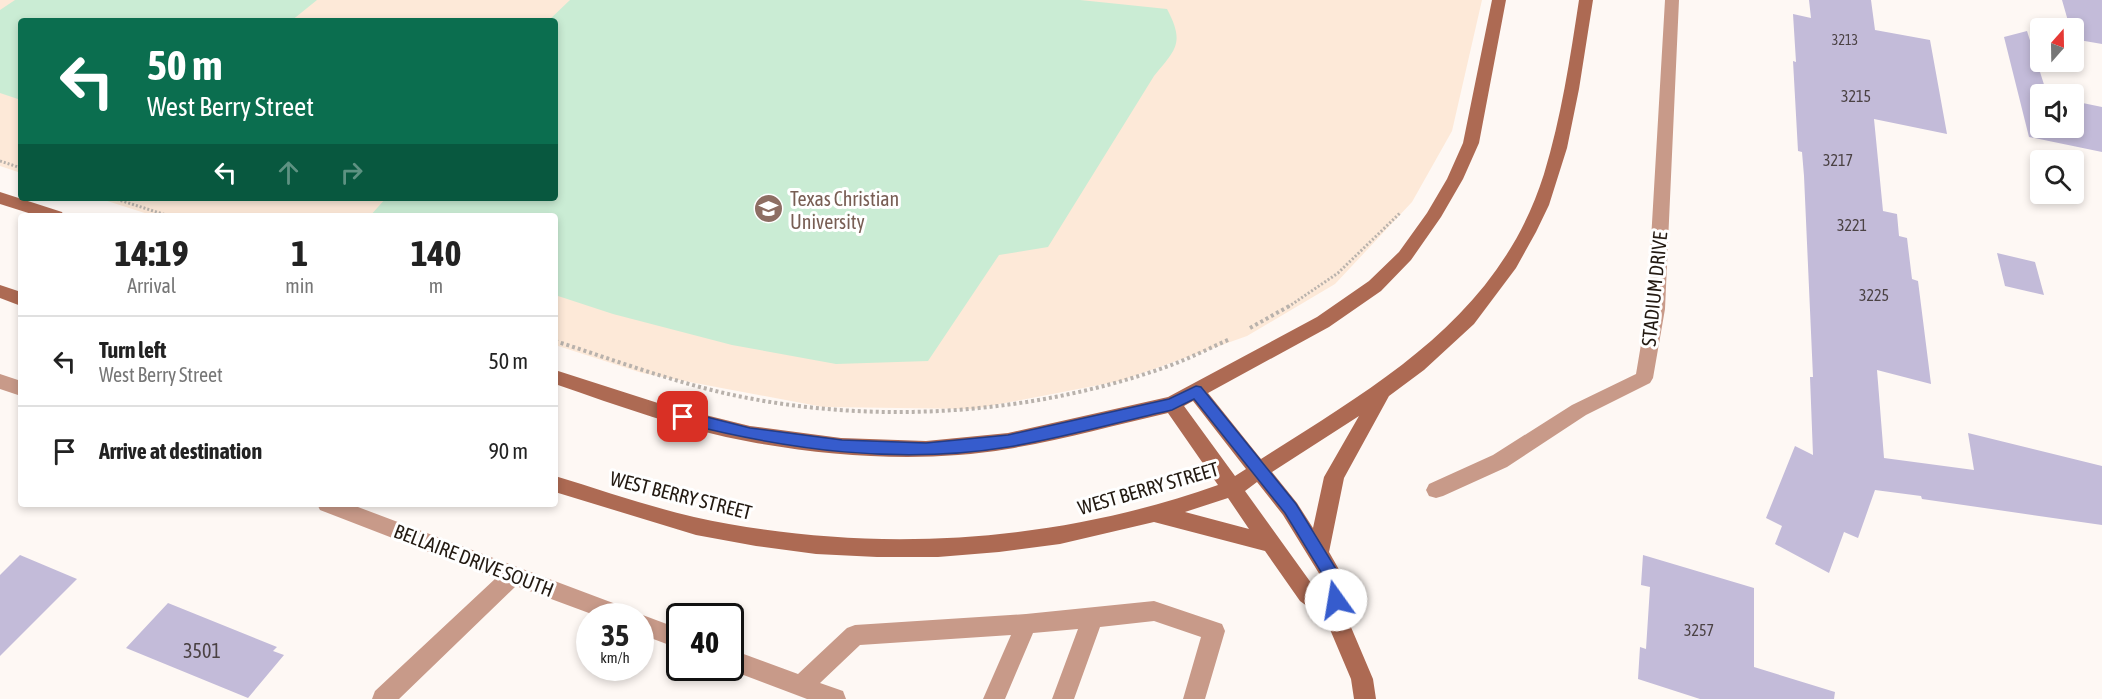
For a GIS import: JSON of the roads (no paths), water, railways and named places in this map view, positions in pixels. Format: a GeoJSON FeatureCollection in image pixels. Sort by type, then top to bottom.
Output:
{"type":"FeatureCollection","features":[{"type":"Feature","properties":{"kind":"main road"},"geometry":{"type":"LineString","coordinates":[[558,377],[661,412],[750,434],[842,446],[926,449],[1008,441],[1172,404],[1323,322],[1374,286],[1405,256],[1439,207],[1471,143],[1499,0]]}},
{"type":"Feature","properties":{"kind":"main road","name":"WEST BERRY STREET"},"geometry":{"type":"LineString","coordinates":[[558,485],[694,526],[780,541],[868,548],[976,545],[1088,530],[1154,513],[1231,489],[1382,393],[1434,353],[1473,315],[1503,277],[1529,231],[1561,146],[1586,0]]}},
{"type":"Feature","properties":{"kind":"main road"},"geometry":{"type":"LineString","coordinates":[[0,198],[48,213]]}},
{"type":"Feature","properties":{"kind":"main road"},"geometry":{"type":"LineString","coordinates":[[0,291],[18,298]]}},
{"type":"Feature","properties":{"kind":"main road"},"geometry":{"type":"LineString","coordinates":[[1196,391],[1290,509],[1339,587],[1334,613]]}},
{"type":"Feature","properties":{"kind":"main road"},"geometry":{"type":"LineString","coordinates":[[1318,554],[1334,477],[1382,393]]}},
{"type":"Feature","properties":{"kind":"main road"},"geometry":{"type":"LineString","coordinates":[[1172,404],[1307,594],[1334,613],[1362,679],[1365,699]]}},
{"type":"Feature","properties":{"kind":"main road"},"geometry":{"type":"LineString","coordinates":[[1154,513],[1273,544]]}},
{"type":"Feature","properties":{"kind":"street","name":"STADIUM DRIVE"},"geometry":{"type":"LineString","coordinates":[[1436,490],[1500,461],[1579,410],[1644,378],[1656,309],[1672,0]]}},
{"type":"Feature","properties":{"kind":"street"},"geometry":{"type":"LineString","coordinates":[[0,381],[18,388]]}},
{"type":"Feature","properties":{"kind":"street","name":"BELLAIRE DRIVE SOUTH"},"geometry":{"type":"LineString","coordinates":[[335,507],[588,603]]}},
{"type":"Feature","properties":{"kind":"street"},"geometry":{"type":"LineString","coordinates":[[383,699],[514,574]]}},
{"type":"Feature","properties":{"kind":"street"},"geometry":{"type":"LineString","coordinates":[[801,686],[855,635],[1026,624],[1154,610],[1214,631],[1194,699]]}},
{"type":"Feature","properties":{"kind":"street"},"geometry":{"type":"LineString","coordinates":[[1063,699],[1093,618]]}},
{"type":"Feature","properties":{"kind":"street"},"geometry":{"type":"LineString","coordinates":[[993,699],[1026,624]]}},
{"type":"Feature","properties":{"kind":"street"},"geometry":{"type":"LineString","coordinates":[[744,664],[835,699]]}},
{"type":"Feature","properties":{"kind":"place","name":"Texas Christian University"},"geometry":{"type":"Point","coordinates":[769,209]}}]}
